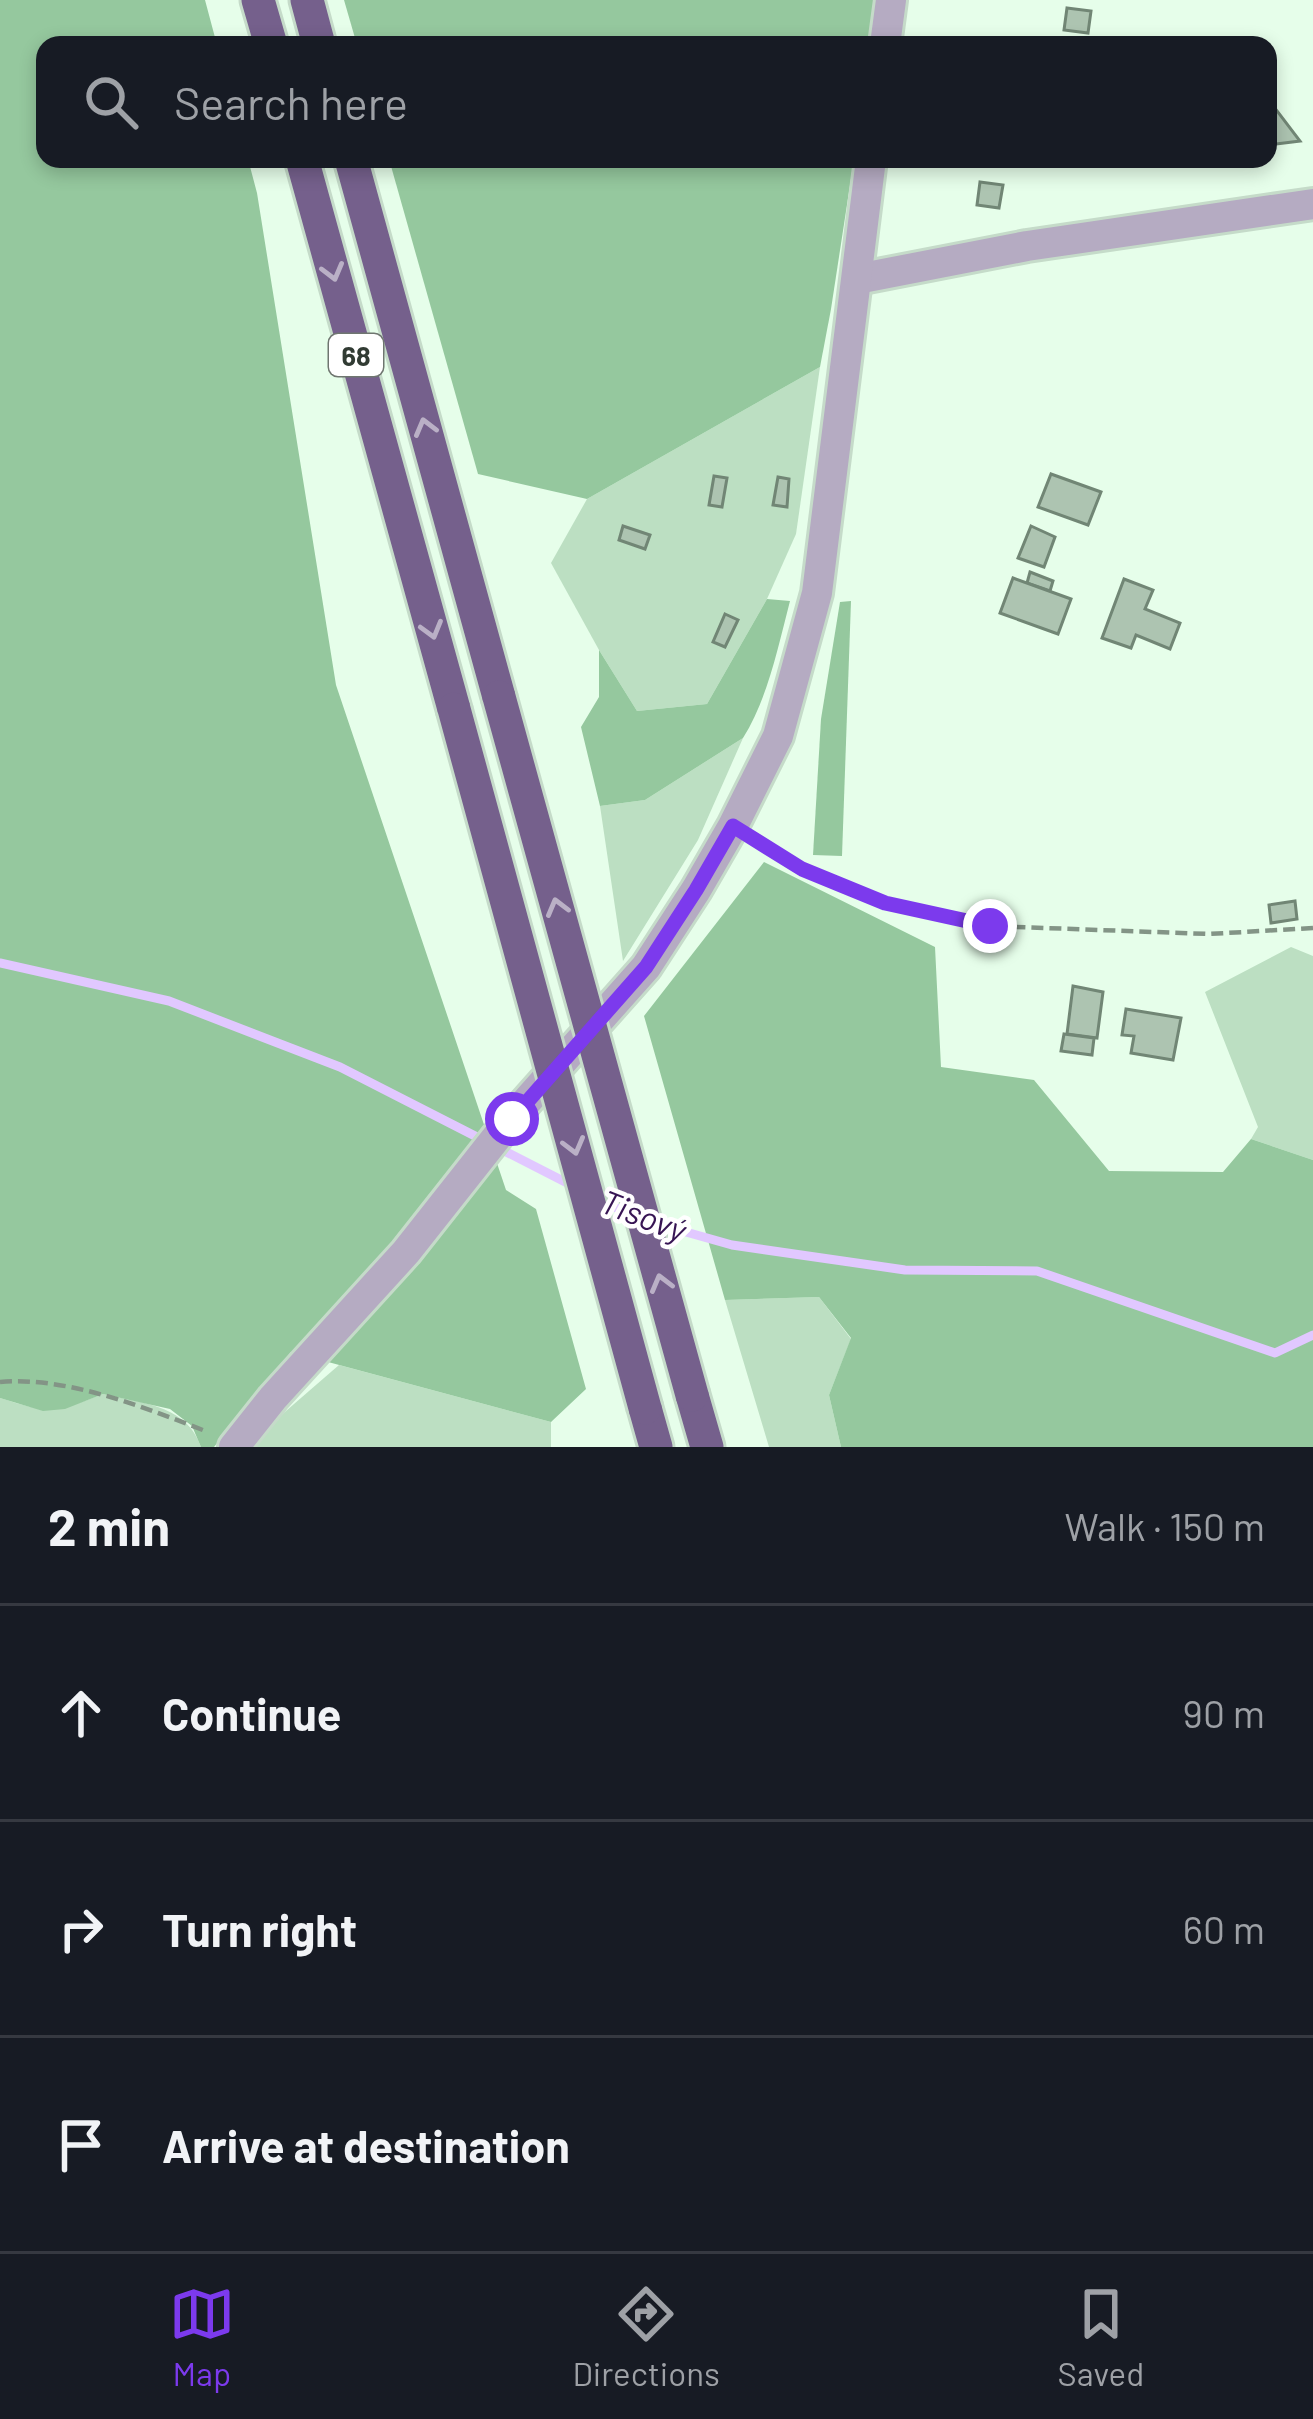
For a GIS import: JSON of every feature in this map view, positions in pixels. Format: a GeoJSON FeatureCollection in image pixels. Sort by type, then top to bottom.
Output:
{"type":"FeatureCollection","features":[{"type":"Feature","properties":{"kind":"highway"},"geometry":{"type":"LineString","coordinates":[[258,0],[268,36]]}},
{"type":"Feature","properties":{"kind":"highway"},"geometry":{"type":"LineString","coordinates":[[307,0],[317,36]]}},
{"type":"Feature","properties":{"kind":"highway","name":"68"},"geometry":{"type":"LineString","coordinates":[[304,168],[656,1447]]}},
{"type":"Feature","properties":{"kind":"highway","name":"68"},"geometry":{"type":"LineString","coordinates":[[353,168],[706,1447]]}},
{"type":"Feature","properties":{"kind":"street"},"geometry":{"type":"LineString","coordinates":[[886,36],[891,0]]}},
{"type":"Feature","properties":{"kind":"street"},"geometry":{"type":"LineString","coordinates":[[235,1445],[406,1252],[512,1119],[646,967],[733,826],[778,736],[817,592],[871,168]]}},
{"type":"Feature","properties":{"kind":"street"},"geometry":{"type":"LineString","coordinates":[[857,280],[1027,246],[1313,205]]}},
{"type":"Feature","properties":{"kind":"path"},"geometry":{"type":"LineString","coordinates":[[733,826],[802,869],[885,903],[990,926],[1209,934],[1313,928]]}},
{"type":"Feature","properties":{"kind":"path"},"geometry":{"type":"LineString","coordinates":[[0,1382],[27,1379],[129,1402],[235,1445]]}},
{"type":"Feature","properties":{"kind":"green space"},"geometry":{"type":"Polygon","coordinates":[[[0,0],[205,0],[215,36],[36,36],[36,168],[250,168],[336,685],[506,1190],[536,1209],[586,1389],[551,1422],[291,1352],[214,1447],[201,1447],[192,1426],[170,1409],[103,1394],[65,1409],[43,1411],[0,1398],[0,0]]]}},
{"type":"Feature","properties":{"kind":"green space"},"geometry":{"type":"Polygon","coordinates":[[[344,0],[877,0],[871,36],[354,36],[344,0]]]}},
{"type":"Feature","properties":{"kind":"green space"},"geometry":{"type":"Polygon","coordinates":[[[392,168],[853,168],[820,367],[587,499],[478,474],[392,168]]]}},
{"type":"Feature","properties":{"kind":"green space"},"geometry":{"type":"Polygon","coordinates":[[[820,367],[796,534],[767,599],[707,704],[637,711],[551,563],[587,499],[820,367]]]}},
{"type":"Feature","properties":{"kind":"green space"},"geometry":{"type":"Polygon","coordinates":[[[767,599],[790,601],[766,689],[743,738],[645,800],[600,806],[581,727],[599,697],[599,650],[637,711],[707,704],[767,599]]]}},
{"type":"Feature","properties":{"kind":"green space"},"geometry":{"type":"Polygon","coordinates":[[[851,601],[842,856],[813,855],[821,719],[840,602],[851,601]]]}},
{"type":"Feature","properties":{"kind":"green space"},"geometry":{"type":"Polygon","coordinates":[[[743,738],[698,840],[623,961],[600,806],[645,800],[743,738]]]}},
{"type":"Feature","properties":{"kind":"green space"},"geometry":{"type":"Polygon","coordinates":[[[764,862],[935,947],[941,1067],[1034,1080],[1109,1171],[1223,1172],[1251,1139],[1313,1160],[1313,1447],[841,1447],[829,1395],[851,1338],[819,1297],[725,1300],[644,1016],[764,862]]]}},
{"type":"Feature","properties":{"kind":"green space"},"geometry":{"type":"Polygon","coordinates":[[[1291,947],[1313,956],[1313,1160],[1251,1139],[1258,1127],[1205,992],[1291,947]]]}},
{"type":"Feature","properties":{"kind":"green space"},"geometry":{"type":"Polygon","coordinates":[[[819,1297],[851,1339],[829,1395],[841,1447],[769,1447],[725,1300],[819,1297]]]}},
{"type":"Feature","properties":{"kind":"green space"},"geometry":{"type":"Polygon","coordinates":[[[339,1365],[551,1422],[551,1447],[253,1447],[264,1430],[339,1365]]]}},
{"type":"Feature","properties":{"kind":"green space"},"geometry":{"type":"Polygon","coordinates":[[[103,1394],[174,1414],[201,1447],[0,1447],[0,1398],[52,1409],[103,1394]]]}},
{"type":"Feature","properties":{"kind":"building"},"geometry":{"type":"Polygon","coordinates":[[[1067,8],[1091,11],[1088,33],[1064,30],[1067,8]]]}},
{"type":"Feature","properties":{"kind":"building"},"geometry":{"type":"Polygon","coordinates":[[[1277,111],[1300,141],[1277,144],[1277,111]]]}},
{"type":"Feature","properties":{"kind":"building"},"geometry":{"type":"Polygon","coordinates":[[[980,182],[1003,185],[999,208],[977,205],[980,182]]]}},
{"type":"Feature","properties":{"kind":"building"},"geometry":{"type":"Polygon","coordinates":[[[1051,474],[1101,492],[1088,525],[1038,507],[1051,474]]]}},
{"type":"Feature","properties":{"kind":"building"},"geometry":{"type":"Polygon","coordinates":[[[714,476],[727,478],[722,507],[709,505],[714,476]]]}},
{"type":"Feature","properties":{"kind":"building"},"geometry":{"type":"Polygon","coordinates":[[[778,477],[789,479],[787,507],[773,505],[778,477]]]}},
{"type":"Feature","properties":{"kind":"building"},"geometry":{"type":"Polygon","coordinates":[[[623,526],[650,535],[645,549],[619,540],[623,526]]]}},
{"type":"Feature","properties":{"kind":"building"},"geometry":{"type":"Polygon","coordinates":[[[1031,526],[1055,537],[1044,567],[1018,558],[1031,526]]]}},
{"type":"Feature","properties":{"kind":"building"},"geometry":{"type":"Polygon","coordinates":[[[1030,572],[1053,581],[1050,591],[1027,583],[1030,572]]]}},
{"type":"Feature","properties":{"kind":"building"},"geometry":{"type":"Polygon","coordinates":[[[1013,578],[1071,599],[1058,634],[1000,613],[1013,578]]]}},
{"type":"Feature","properties":{"kind":"building"},"geometry":{"type":"Polygon","coordinates":[[[1124,579],[1153,590],[1145,609],[1180,623],[1170,649],[1136,635],[1131,648],[1102,638],[1124,579]]]}},
{"type":"Feature","properties":{"kind":"building"},"geometry":{"type":"Polygon","coordinates":[[[725,614],[738,620],[725,647],[713,642],[725,614]]]}},
{"type":"Feature","properties":{"kind":"building"},"geometry":{"type":"Polygon","coordinates":[[[1295,901],[1297,919],[1271,923],[1269,905],[1295,901]]]}},
{"type":"Feature","properties":{"kind":"building"},"geometry":{"type":"Polygon","coordinates":[[[1073,986],[1103,992],[1097,1038],[1067,1034],[1073,986]]]}},
{"type":"Feature","properties":{"kind":"building"},"geometry":{"type":"Polygon","coordinates":[[[1126,1009],[1181,1018],[1173,1060],[1131,1053],[1134,1036],[1122,1035],[1126,1009]]]}},
{"type":"Feature","properties":{"kind":"building"},"geometry":{"type":"Polygon","coordinates":[[[1064,1034],[1094,1038],[1092,1055],[1061,1051],[1064,1034]]]}},
{"type":"Feature","properties":{"kind":"waterway","name":"Tisový"},"geometry":{"type":"LineString","coordinates":[[0,963],[169,1001],[340,1067],[573,1186]]}},
{"type":"Feature","properties":{"kind":"waterway","name":"Tisový"},"geometry":{"type":"LineString","coordinates":[[599,1199],[632,1216]]}},
{"type":"Feature","properties":{"kind":"waterway","name":"Tisový"},"geometry":{"type":"LineString","coordinates":[[654,1223],[732,1245],[905,1270],[1037,1271],[1275,1353],[1313,1335]]}},
{"type":"Feature","properties":{"kind":"route"},"geometry":{"type":"LineString","coordinates":[[512,1119],[646,967],[733,826],[802,869],[885,903],[990,926]]}}]}
